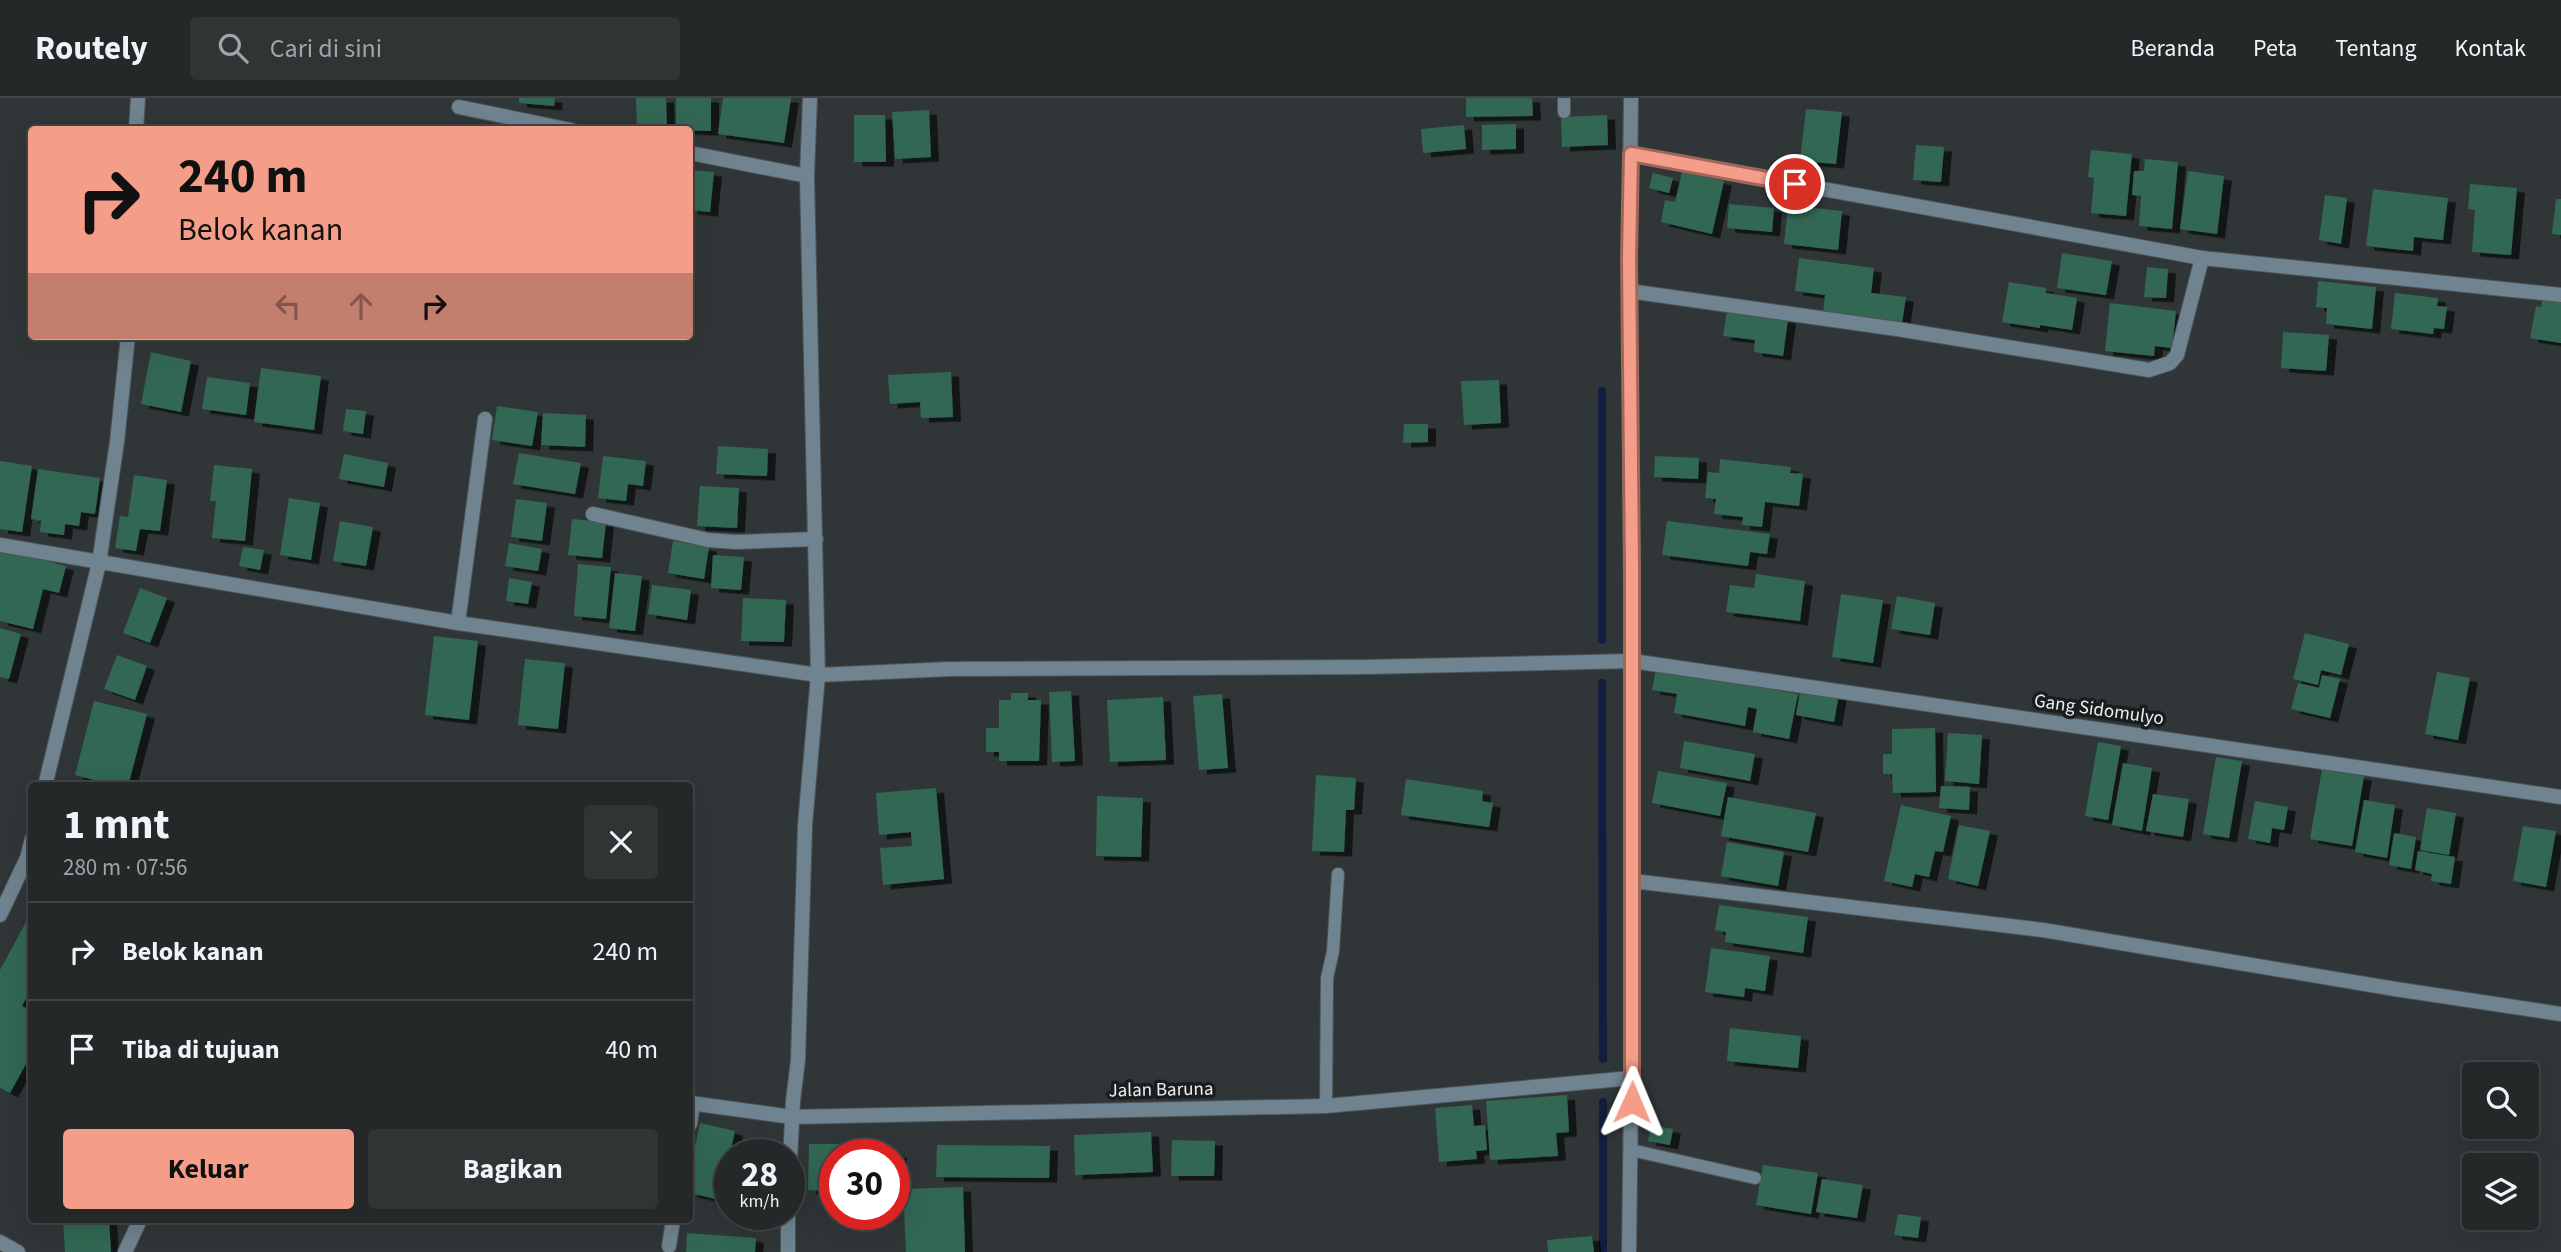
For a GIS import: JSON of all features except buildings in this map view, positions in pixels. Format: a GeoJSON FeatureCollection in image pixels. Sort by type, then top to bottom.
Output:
{"type":"FeatureCollection","features":[{"type":"Feature","properties":{"kind":"street"},"geometry":{"type":"LineString","coordinates":[[136,126],[138,98]]}},
{"type":"Feature","properties":{"kind":"street"},"geometry":{"type":"LineString","coordinates":[[791,1139],[798,1060],[805,825],[818,675],[807,176],[810,98]]}},
{"type":"Feature","properties":{"kind":"street"},"geometry":{"type":"LineString","coordinates":[[1629,1252],[1633,881],[1629,290],[1631,98]]}},
{"type":"Feature","properties":{"kind":"street"},"geometry":{"type":"LineString","coordinates":[[460,107],[552,126]]}},
{"type":"Feature","properties":{"kind":"street"},"geometry":{"type":"LineString","coordinates":[[693,154],[807,176]]}},
{"type":"Feature","properties":{"kind":"street"},"geometry":{"type":"LineString","coordinates":[[1631,154],[2202,258],[2561,295]]}},
{"type":"Feature","properties":{"kind":"street"},"geometry":{"type":"LineString","coordinates":[[1629,290],[1897,329],[2150,370],[2170,363],[2177,355],[2202,258]]}},
{"type":"Feature","properties":{"kind":"street"},"geometry":{"type":"LineString","coordinates":[[46,782],[99,562],[117,442],[128,340]]}},
{"type":"Feature","properties":{"kind":"street"},"geometry":{"type":"LineString","coordinates":[[458,623],[485,419]]}},
{"type":"Feature","properties":{"kind":"street"},"geometry":{"type":"LineString","coordinates":[[593,514],[708,540],[736,542],[816,538]]}},
{"type":"Feature","properties":{"kind":"street","name":"Gang Sidomulyo"},"geometry":{"type":"LineString","coordinates":[[0,545],[458,623],[818,675],[950,669],[1365,667],[1632,660],[2561,797]]}},
{"type":"Feature","properties":{"kind":"street"},"geometry":{"type":"LineString","coordinates":[[0,915],[28,861]]}},
{"type":"Feature","properties":{"kind":"street"},"geometry":{"type":"LineString","coordinates":[[1633,881],[2042,930],[2561,1014]]}},
{"type":"Feature","properties":{"kind":"street","name":"Jalan Baruna"},"geometry":{"type":"LineString","coordinates":[[693,1103],[792,1117],[1326,1106],[1632,1078]]}},
{"type":"Feature","properties":{"kind":"street"},"geometry":{"type":"LineString","coordinates":[[125,1252],[139,1223]]}},
{"type":"Feature","properties":{"kind":"street"},"geometry":{"type":"LineString","coordinates":[[669,1246],[673,1223]]}},
{"type":"Feature","properties":{"kind":"street"},"geometry":{"type":"LineString","coordinates":[[788,1230],[788,1252]]}},
{"type":"Feature","properties":{"kind":"street"},"geometry":{"type":"LineString","coordinates":[[0,1242],[18,1252]]}},
{"type":"Feature","properties":{"kind":"lane"},"geometry":{"type":"LineString","coordinates":[[1564,98],[1564,112]]}},
{"type":"Feature","properties":{"kind":"lane"},"geometry":{"type":"LineString","coordinates":[[1326,1106],[1327,986],[1334,951],[1338,874]]}},
{"type":"Feature","properties":{"kind":"lane"},"geometry":{"type":"LineString","coordinates":[[1631,1150],[1755,1178]]}},
{"type":"Feature","properties":{"kind":"waterway"},"geometry":{"type":"LineString","coordinates":[[1602,391],[1602,640]]}},
{"type":"Feature","properties":{"kind":"waterway"},"geometry":{"type":"LineString","coordinates":[[1602,683],[1603,1059]]}},
{"type":"Feature","properties":{"kind":"waterway"},"geometry":{"type":"LineString","coordinates":[[1603,1102],[1603,1252]]}},
{"type":"Feature","properties":{"kind":"route"},"geometry":{"type":"LineString","coordinates":[[1632,1102],[1629,258],[1631,154],[1795,184]]}}]}
